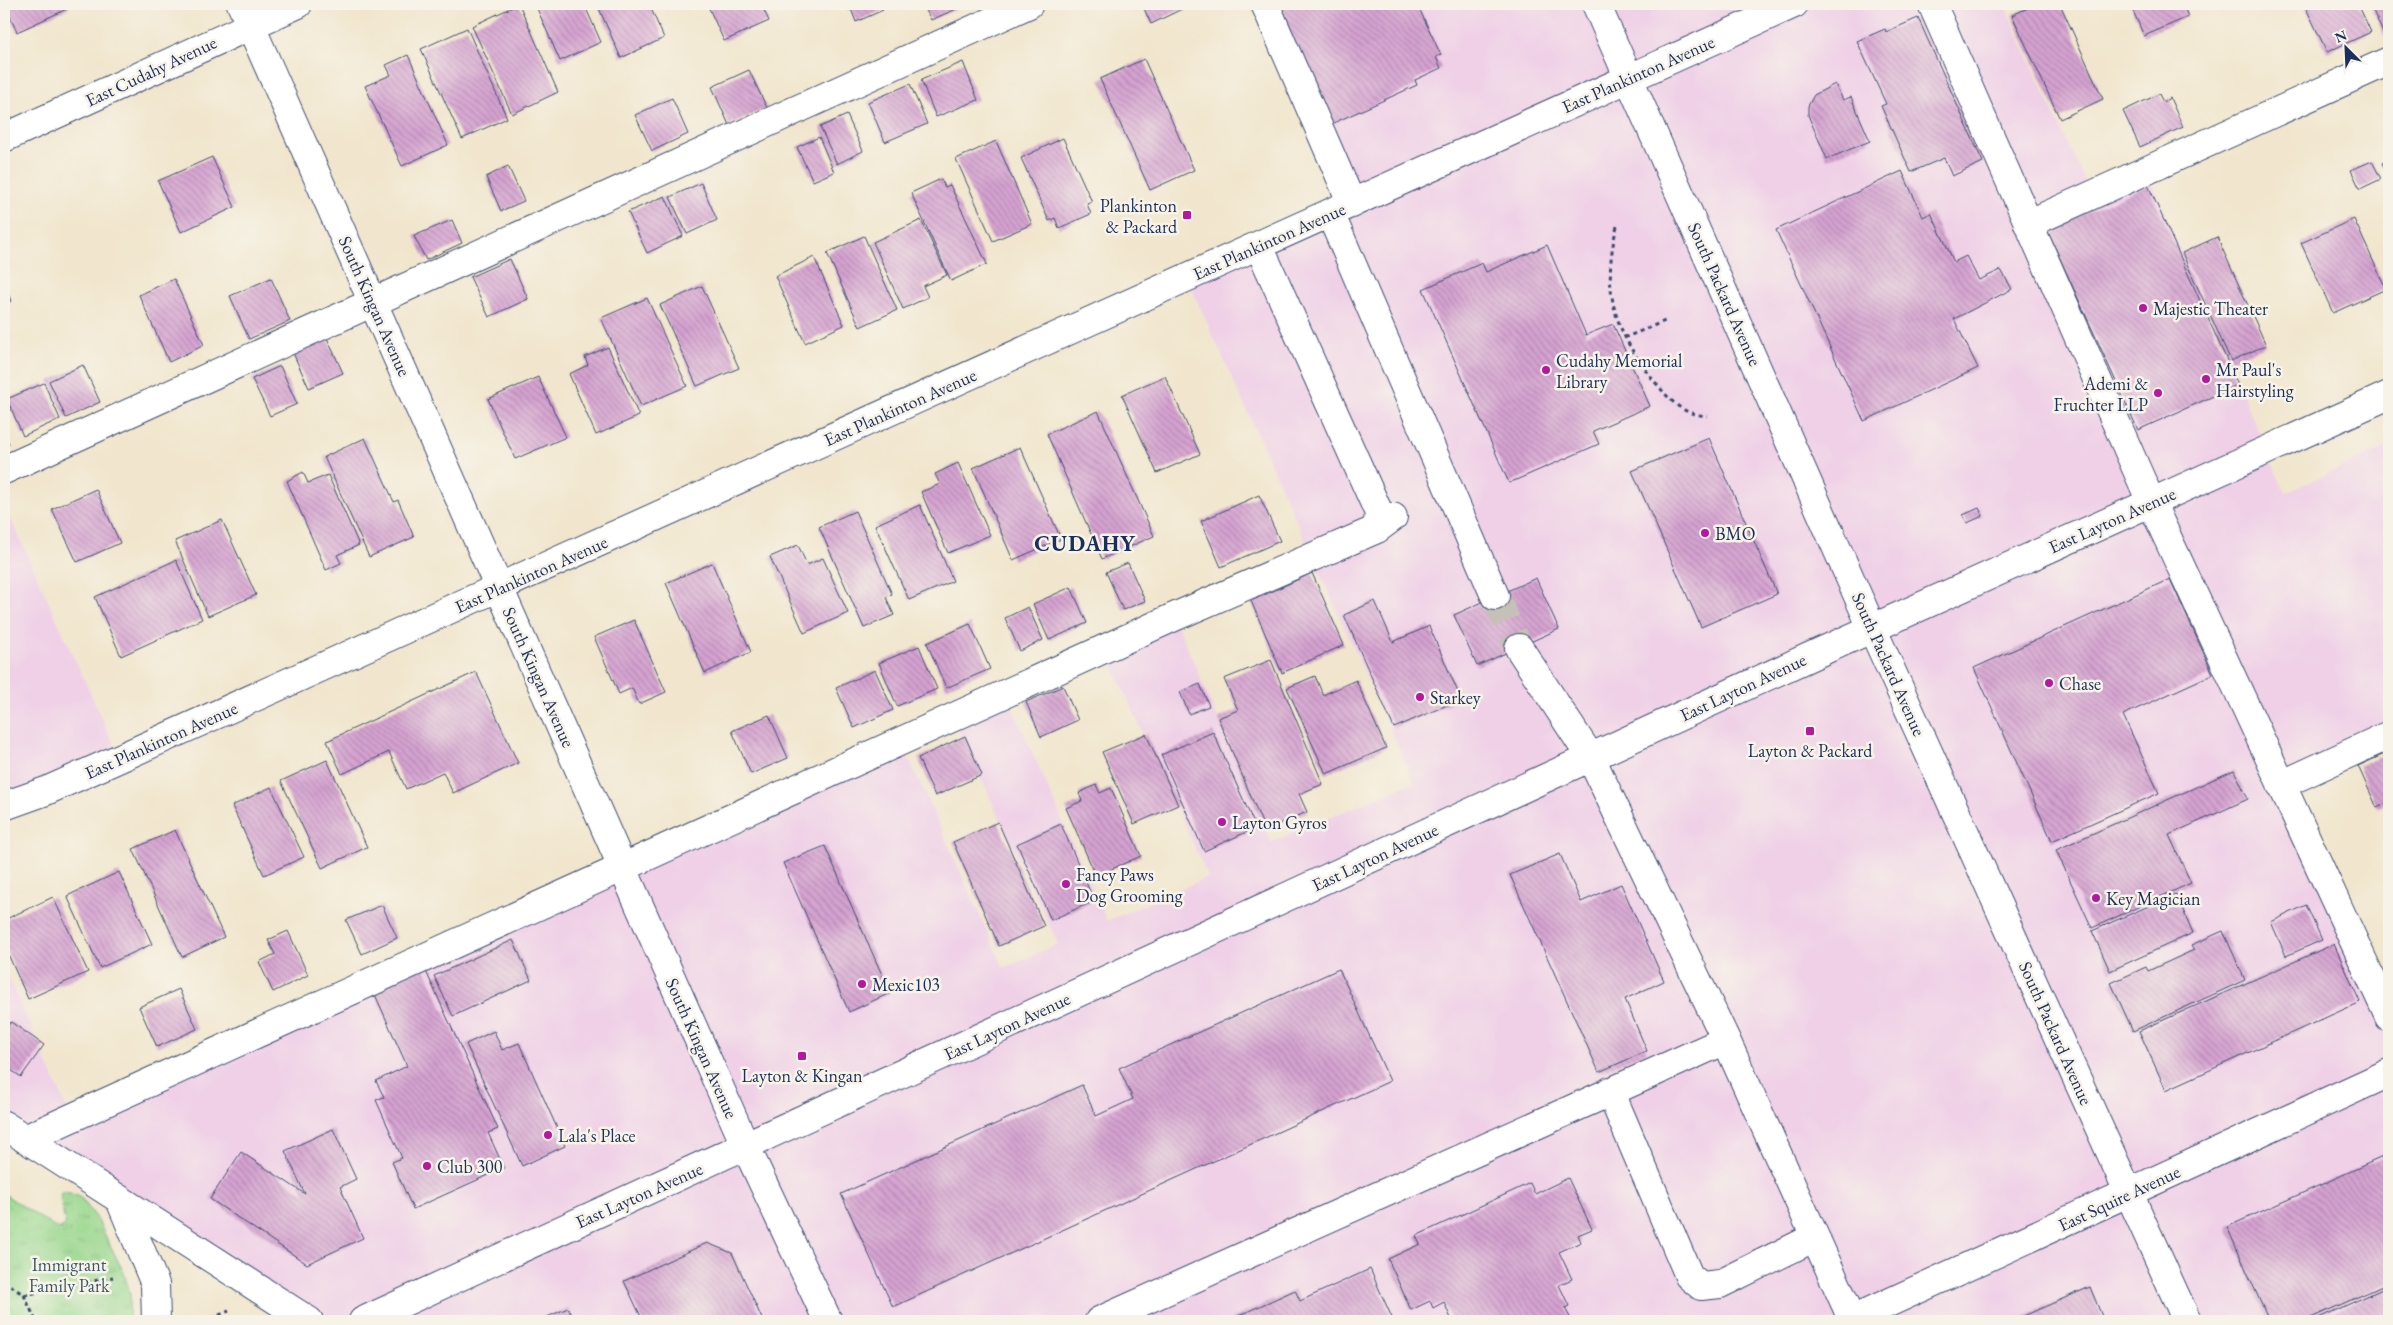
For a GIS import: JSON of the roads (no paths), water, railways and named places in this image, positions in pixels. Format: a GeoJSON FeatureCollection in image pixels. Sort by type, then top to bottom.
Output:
{"type":"FeatureCollection","features":[{"type":"Feature","properties":{"kind":"street","name":"East Cudahy Avenue"},"geometry":{"type":"LineString","coordinates":[[4,138],[246,14],[298,4]]}},
{"type":"Feature","properties":{"kind":"street"},"geometry":{"type":"LineString","coordinates":[[4,470],[1029,4]]}},
{"type":"Feature","properties":{"kind":"street"},"geometry":{"type":"LineString","coordinates":[[1265,4],[1341,209],[1496,596]]}},
{"type":"Feature","properties":{"kind":"street","name":"South Packard Avenue"},"geometry":{"type":"LineString","coordinates":[[1596,4],[1872,628],[2128,1194],[2188,1321]]}},
{"type":"Feature","properties":{"kind":"street","name":"East Plankinton Avenue"},"geometry":{"type":"LineString","coordinates":[[4,806],[46,791],[500,588],[1794,4]]}},
{"type":"Feature","properties":{"kind":"street"},"geometry":{"type":"LineString","coordinates":[[1932,4],[2151,502],[2389,1017]]}},
{"type":"Feature","properties":{"kind":"street","name":"South Kingan Avenue"},"geometry":{"type":"LineString","coordinates":[[246,14],[746,1147],[828,1321]]}},
{"type":"Feature","properties":{"kind":"street"},"geometry":{"type":"LineString","coordinates":[[2028,224],[2389,61]]}},
{"type":"Feature","properties":{"kind":"street"},"geometry":{"type":"LineString","coordinates":[[14,1132],[623,868],[1385,523],[1259,246]]}},
{"type":"Feature","properties":{"kind":"street","name":"East Layton Avenue"},"geometry":{"type":"LineString","coordinates":[[363,1321],[746,1147],[1872,628],[2389,395]]}},
{"type":"Feature","properties":{"kind":"street"},"geometry":{"type":"LineString","coordinates":[[1519,648],[1591,758],[1726,1040],[1851,1321]]}},
{"type":"Feature","properties":{"kind":"street"},"geometry":{"type":"LineString","coordinates":[[2281,785],[2389,735]]}},
{"type":"Feature","properties":{"kind":"street"},"geometry":{"type":"LineString","coordinates":[[1099,1321],[1726,1040]]}},
{"type":"Feature","properties":{"kind":"street","name":"East Squire Avenue"},"geometry":{"type":"LineString","coordinates":[[1851,1321],[2389,1073]]}},
{"type":"Feature","properties":{"kind":"street"},"geometry":{"type":"LineString","coordinates":[[1610,1092],[1688,1276],[1700,1286],[1720,1284],[1815,1237]]}},
{"type":"Feature","properties":{"kind":"street"},"geometry":{"type":"LineString","coordinates":[[14,1132],[309,1321]]}},
{"type":"Feature","properties":{"kind":"street"},"geometry":{"type":"LineString","coordinates":[[120,1200],[155,1284],[156,1321]]}},
{"type":"Feature","properties":{"kind":"tunnel"},"geometry":{"type":"LineString","coordinates":[[1495,596],[1519,648]]}},
{"type":"Feature","properties":{"kind":"place","name":"Plankinton & Packard"},"geometry":{"type":"Point","coordinates":[1187,215]}},
{"type":"Feature","properties":{"kind":"place","name":"Majestic Theater"},"geometry":{"type":"Point","coordinates":[2143,308]}},
{"type":"Feature","properties":{"kind":"place","name":"Cudahy Memorial Library"},"geometry":{"type":"Point","coordinates":[1546,370]}},
{"type":"Feature","properties":{"kind":"place","name":"Mr Paul's Hairstyling"},"geometry":{"type":"Point","coordinates":[2206,379]}},
{"type":"Feature","properties":{"kind":"place","name":"Ademi & Fruchter LLP"},"geometry":{"type":"Point","coordinates":[2158,393]}},
{"type":"Feature","properties":{"kind":"place","name":"BMO"},"geometry":{"type":"Point","coordinates":[1705,533]}},
{"type":"Feature","properties":{"kind":"place","name":"Chase"},"geometry":{"type":"Point","coordinates":[2049,683]}},
{"type":"Feature","properties":{"kind":"place","name":"Starkey"},"geometry":{"type":"Point","coordinates":[1420,697]}},
{"type":"Feature","properties":{"kind":"place","name":"Layton & Packard"},"geometry":{"type":"Point","coordinates":[1810,731]}},
{"type":"Feature","properties":{"kind":"place","name":"Layton Gyros"},"geometry":{"type":"Point","coordinates":[1222,822]}},
{"type":"Feature","properties":{"kind":"place","name":"Fancy Paws Dog Grooming"},"geometry":{"type":"Point","coordinates":[1066,884]}},
{"type":"Feature","properties":{"kind":"place","name":"Key Magician"},"geometry":{"type":"Point","coordinates":[2096,898]}},
{"type":"Feature","properties":{"kind":"place","name":"Mexic103"},"geometry":{"type":"Point","coordinates":[862,984]}},
{"type":"Feature","properties":{"kind":"place","name":"Layton & Kingan"},"geometry":{"type":"Point","coordinates":[802,1056]}},
{"type":"Feature","properties":{"kind":"place","name":"Lala's Place"},"geometry":{"type":"Point","coordinates":[548,1135]}},
{"type":"Feature","properties":{"kind":"place","name":"Club 300"},"geometry":{"type":"Point","coordinates":[427,1166]}},
{"type":"Feature","properties":{"kind":"district","name":"CUDAHY"},"geometry":{"type":"Point","coordinates":[1085,543]}},
{"type":"Feature","properties":{"kind":"park label","name":"Immigrant Family Park"},"geometry":{"type":"Point","coordinates":[69,1274]}}]}
